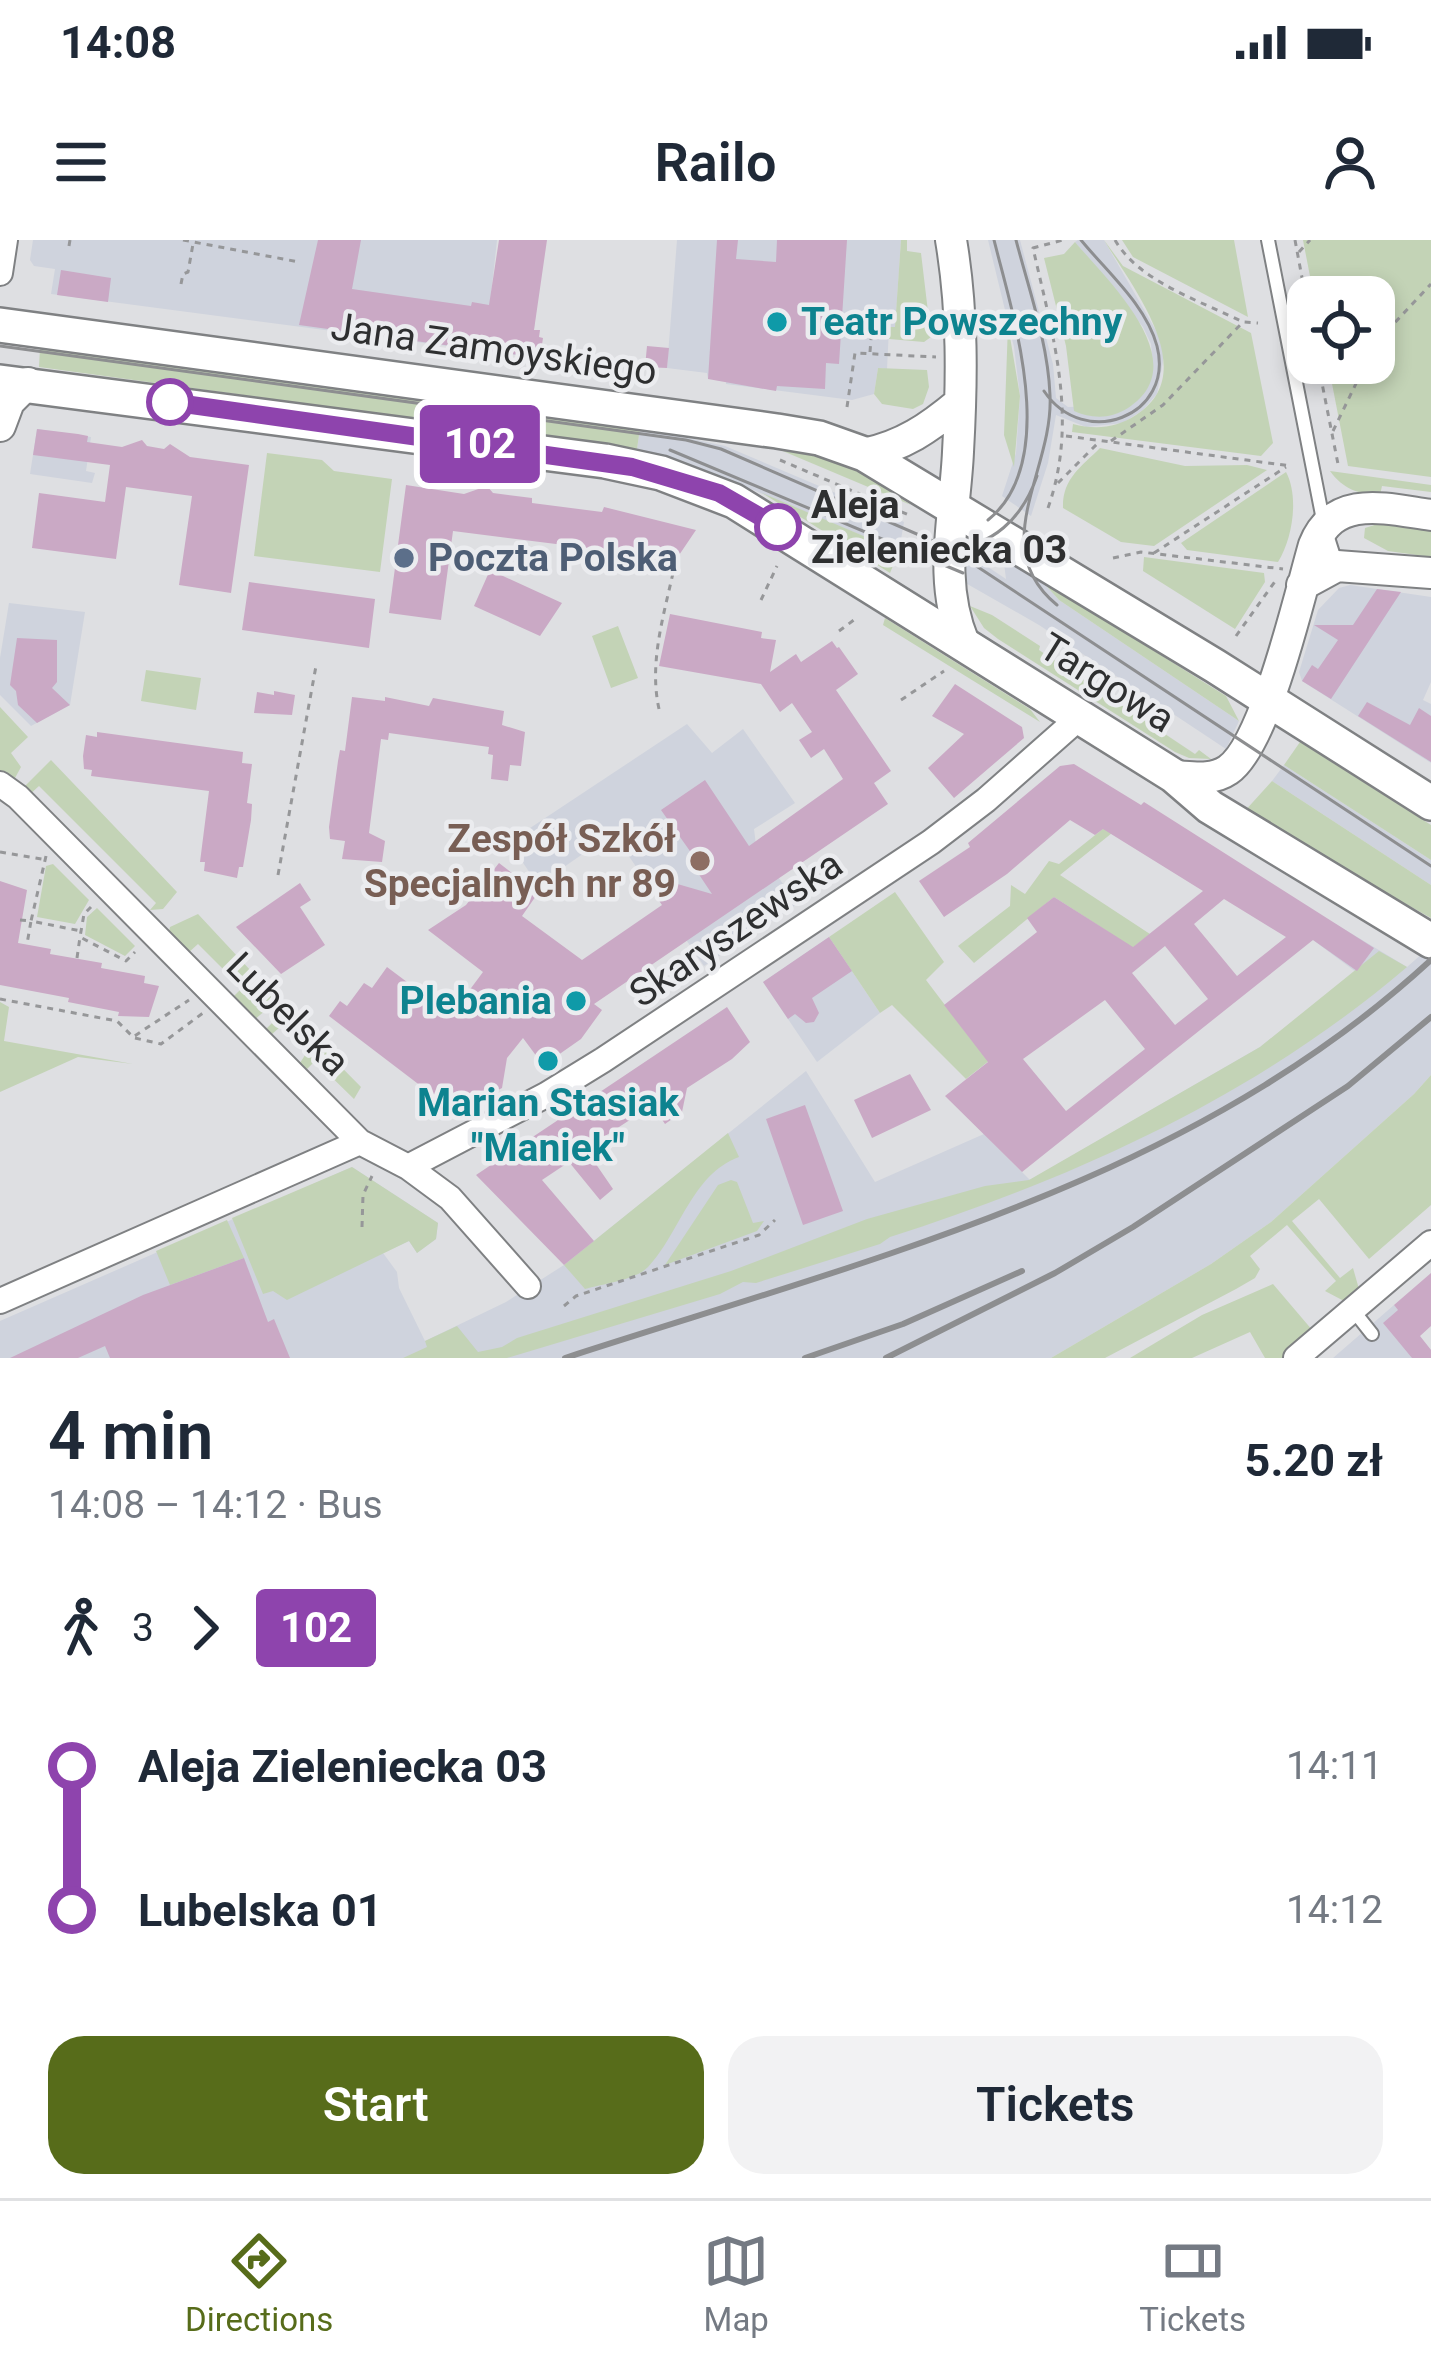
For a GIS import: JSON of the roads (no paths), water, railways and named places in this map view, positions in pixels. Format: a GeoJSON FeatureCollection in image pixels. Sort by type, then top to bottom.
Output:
{"type":"FeatureCollection","features":[{"type":"Feature","properties":{"kind":"main road","name":"Jana Zamoyskiego"},"geometry":{"type":"LineString","coordinates":[[0,325],[777,430],[864,454]]}},
{"type":"Feature","properties":{"kind":"main road","name":"Targowa"},"geometry":{"type":"LineString","coordinates":[[14,382],[604,461],[661,473],[734,501],[1174,776],[1210,807],[1431,941]]}},
{"type":"Feature","properties":{"kind":"main road","name":"Targowa"},"geometry":{"type":"LineString","coordinates":[[864,454],[1431,803]]}},
{"type":"Feature","properties":{"kind":"street"},"geometry":{"type":"LineString","coordinates":[[0,273],[5,240]]}},
{"type":"Feature","properties":{"kind":"street"},"geometry":{"type":"LineString","coordinates":[[951,240],[962,334],[949,599],[964,643]]}},
{"type":"Feature","properties":{"kind":"street"},"geometry":{"type":"LineString","coordinates":[[0,426],[14,382]]}},
{"type":"Feature","properties":{"kind":"street"},"geometry":{"type":"LineString","coordinates":[[864,454],[915,437],[959,403]]}},
{"type":"Feature","properties":{"kind":"street"},"geometry":{"type":"LineString","coordinates":[[958,454],[975,500],[1010,542]]}},
{"type":"Feature","properties":{"kind":"street"},"geometry":{"type":"LineString","coordinates":[[1174,776],[1206,778],[1233,767],[1251,741],[1324,525],[1342,511],[1365,506],[1431,515]]}},
{"type":"Feature","properties":{"kind":"street"},"geometry":{"type":"LineString","coordinates":[[1302,585],[1336,566],[1431,573]]}},
{"type":"Feature","properties":{"kind":"street","name":"Skaryszewska"},"geometry":{"type":"LineString","coordinates":[[408,1167],[603,1060],[931,842],[1080,717]]}},
{"type":"Feature","properties":{"kind":"street","name":"Lubelska"},"geometry":{"type":"LineString","coordinates":[[0,784],[360,1142],[408,1167],[450,1198],[528,1286]]}},
{"type":"Feature","properties":{"kind":"street"},"geometry":{"type":"LineString","coordinates":[[0,1301],[360,1142]]}},
{"type":"Feature","properties":{"kind":"street"},"geometry":{"type":"LineString","coordinates":[[1296,1358],[1431,1243]]}},
{"type":"Feature","properties":{"kind":"lane"},"geometry":{"type":"LineString","coordinates":[[1268,240],[1336,566]]}},
{"type":"Feature","properties":{"kind":"lane"},"geometry":{"type":"LineString","coordinates":[[1352,1310],[1372,1334]]}},
{"type":"Feature","properties":{"kind":"tram line"},"geometry":{"type":"LineString","coordinates":[[988,520],[1010,494],[1022,462],[1027,426],[1020,346],[994,240]]}},
{"type":"Feature","properties":{"kind":"tram line"},"geometry":{"type":"LineString","coordinates":[[1016,240],[1042,336],[1050,395],[1043,452],[1024,533],[1026,558],[1036,582],[1057,605]]}},
{"type":"Feature","properties":{"kind":"tram line"},"geometry":{"type":"LineString","coordinates":[[1044,391],[1061,409],[1102,422],[1140,407],[1153,391],[1159,370],[1157,346],[1144,317],[1081,240]]}},
{"type":"Feature","properties":{"kind":"tram line"},"geometry":{"type":"LineString","coordinates":[[0,346],[686,440],[721,449],[949,548],[1431,866]]}},
{"type":"Feature","properties":{"kind":"tram line"},"geometry":{"type":"LineString","coordinates":[[670,450],[963,573]]}},
{"type":"Feature","properties":{"kind":"tram line"},"geometry":{"type":"LineString","coordinates":[[946,548],[978,543],[1003,528],[1023,505],[1037,476]]}},
{"type":"Feature","properties":{"kind":"railway"},"geometry":{"type":"LineString","coordinates":[[565,1358],[909,1247],[1131,1157],[1237,1102],[1337,1037],[1431,960]]}},
{"type":"Feature","properties":{"kind":"railway"},"geometry":{"type":"LineString","coordinates":[[886,1358],[1055,1273],[1133,1227],[1348,1086],[1431,1017]]}},
{"type":"Feature","properties":{"kind":"railway"},"geometry":{"type":"LineString","coordinates":[[805,1358],[903,1324],[1022,1271]]}},
{"type":"Feature","properties":{"kind":"place","name":"Teatr Powszechny"},"geometry":{"type":"Point","coordinates":[777,322]}},
{"type":"Feature","properties":{"kind":"place","name":"Aleja Zieleniecka 03"},"geometry":{"type":"Point","coordinates":[778,527]}},
{"type":"Feature","properties":{"kind":"place","name":"Poczta Polska"},"geometry":{"type":"Point","coordinates":[404,558]}},
{"type":"Feature","properties":{"kind":"place","name":"Zespół Szkół Specjalnych nr 89"},"geometry":{"type":"Point","coordinates":[700,861]}},
{"type":"Feature","properties":{"kind":"place","name":"Plebania"},"geometry":{"type":"Point","coordinates":[576,1001]}},
{"type":"Feature","properties":{"kind":"place","name":"Marian Stasiak \"Maniek\""},"geometry":{"type":"Point","coordinates":[548,1061]}}]}
